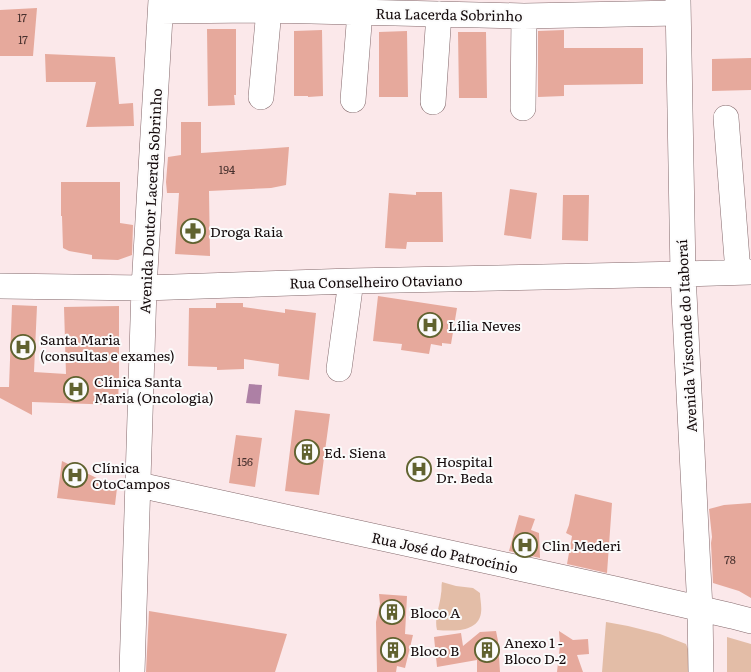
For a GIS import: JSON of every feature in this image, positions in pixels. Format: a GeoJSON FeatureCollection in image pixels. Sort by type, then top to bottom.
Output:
{"type":"FeatureCollection","features":[{"type":"Feature","properties":{"kind":"street","name":"Rua Lacerda Sobrinho"},"geometry":{"type":"LineString","coordinates":[[161,6],[524,16],[678,7]]}},
{"type":"Feature","properties":{"kind":"street","name":"Avenida Doutor Lacerda Sobrinho"},"geometry":{"type":"LineString","coordinates":[[132,672],[144,288],[161,6]]}},
{"type":"Feature","properties":{"kind":"street","name":"Avenida Visconde do Itaboraí"},"geometry":{"type":"LineString","coordinates":[[678,7],[682,274],[700,609],[701,672]]}},
{"type":"Feature","properties":{"kind":"street"},"geometry":{"type":"LineString","coordinates":[[262,97],[269,10]]}},
{"type":"Feature","properties":{"kind":"street"},"geometry":{"type":"LineString","coordinates":[[353,100],[360,12]]}},
{"type":"Feature","properties":{"kind":"street"},"geometry":{"type":"LineString","coordinates":[[433,102],[438,14]]}},
{"type":"Feature","properties":{"kind":"street"},"geometry":{"type":"LineString","coordinates":[[523,108],[524,16]]}},
{"type":"Feature","properties":{"kind":"street"},"geometry":{"type":"LineString","coordinates":[[726,118],[744,272]]}},
{"type":"Feature","properties":{"kind":"street","name":"Rua Conselheiro Otaviano"},"geometry":{"type":"LineString","coordinates":[[0,286],[144,288],[744,272]]}},
{"type":"Feature","properties":{"kind":"street"},"geometry":{"type":"LineString","coordinates":[[340,369],[351,281]]}},
{"type":"Feature","properties":{"kind":"street","name":"Rua José do Patrocínio"},"geometry":{"type":"LineString","coordinates":[[139,485],[615,589],[751,621]]}},
{"type":"Feature","properties":{"kind":"shaded area"},"geometry":{"type":"Polygon","coordinates":[[[249,384],[262,385],[260,404],[246,403],[249,384]]]}},
{"type":"Feature","properties":{"kind":"shaded area"},"geometry":{"type":"Polygon","coordinates":[[[442,582],[473,588],[480,593],[481,613],[479,620],[475,624],[464,629],[437,630],[442,582]]]}},
{"type":"Feature","properties":{"kind":"shaded area"},"geometry":{"type":"Polygon","coordinates":[[[606,622],[660,634],[686,644],[690,654],[690,672],[602,672],[606,622]]]}},
{"type":"Feature","properties":{"kind":"shaded area"},"geometry":{"type":"Polygon","coordinates":[[[727,637],[751,644],[751,672],[727,672],[727,637]]]}},
{"type":"Feature","properties":{"kind":"building"},"geometry":{"type":"Polygon","coordinates":[[[37,8],[33,56],[0,56],[0,10],[37,8]]]}},
{"type":"Feature","properties":{"kind":"building"},"geometry":{"type":"Polygon","coordinates":[[[207,29],[236,29],[235,105],[208,106],[207,29]]]}},
{"type":"Feature","properties":{"kind":"building"},"geometry":{"type":"Polygon","coordinates":[[[322,30],[323,96],[294,96],[294,31],[322,30]]]}},
{"type":"Feature","properties":{"kind":"building"},"geometry":{"type":"Polygon","coordinates":[[[564,30],[564,48],[643,48],[643,84],[564,85],[564,96],[538,97],[538,31],[564,30]]]}},
{"type":"Feature","properties":{"kind":"building"},"geometry":{"type":"Polygon","coordinates":[[[407,31],[408,97],[379,97],[379,32],[407,31]]]}},
{"type":"Feature","properties":{"kind":"building"},"geometry":{"type":"Polygon","coordinates":[[[458,32],[486,32],[487,98],[459,98],[458,32]]]}},
{"type":"Feature","properties":{"kind":"building"},"geometry":{"type":"Polygon","coordinates":[[[45,54],[115,57],[119,104],[133,103],[134,126],[86,127],[96,82],[46,82],[45,54]]]}},
{"type":"Feature","properties":{"kind":"building"},"geometry":{"type":"Polygon","coordinates":[[[751,58],[751,90],[712,91],[712,59],[751,58]]]}},
{"type":"Feature","properties":{"kind":"building"},"geometry":{"type":"Polygon","coordinates":[[[181,122],[201,122],[201,153],[289,147],[286,185],[271,188],[209,191],[210,256],[175,254],[179,193],[167,193],[166,182],[168,157],[181,155],[181,122]]]}},
{"type":"Feature","properties":{"kind":"building"},"geometry":{"type":"Polygon","coordinates":[[[61,182],[120,182],[120,223],[133,225],[132,255],[118,260],[92,259],[92,255],[69,251],[63,248],[61,182]]]}},
{"type":"Feature","properties":{"kind":"building"},"geometry":{"type":"Polygon","coordinates":[[[510,189],[537,193],[531,239],[504,235],[510,189]]]}},
{"type":"Feature","properties":{"kind":"building"},"geometry":{"type":"Polygon","coordinates":[[[416,192],[442,192],[443,242],[407,242],[406,249],[385,248],[389,193],[416,195],[416,192]]]}},
{"type":"Feature","properties":{"kind":"building"},"geometry":{"type":"Polygon","coordinates":[[[563,195],[589,195],[588,241],[562,240],[563,195]]]}},
{"type":"Feature","properties":{"kind":"building","name":"Lília Neves"},"geometry":{"type":"Polygon","coordinates":[[[378,296],[457,308],[451,344],[442,343],[442,346],[431,344],[429,354],[401,350],[402,344],[373,341],[378,296]]]}},
{"type":"Feature","properties":{"kind":"building"},"geometry":{"type":"Polygon","coordinates":[[[216,303],[243,303],[243,307],[285,313],[285,309],[316,313],[309,380],[278,376],[279,364],[244,359],[244,369],[217,370],[217,367],[188,366],[189,308],[216,308],[216,303]]]}},
{"type":"Feature","properties":{"kind":"building"},"geometry":{"type":"Polygon","coordinates":[[[12,305],[37,306],[34,372],[66,374],[64,307],[119,306],[118,405],[32,402],[32,415],[0,398],[0,387],[9,387],[12,305]]]}},
{"type":"Feature","properties":{"kind":"building","name":"Ed. Siena"},"geometry":{"type":"Polygon","coordinates":[[[295,410],[330,414],[319,495],[285,491],[295,410]]]}},
{"type":"Feature","properties":{"kind":"building"},"geometry":{"type":"Polygon","coordinates":[[[236,435],[262,438],[255,487],[229,483],[236,435]]]}},
{"type":"Feature","properties":{"kind":"building","name":"Clínica OtoCampos"},"geometry":{"type":"Polygon","coordinates":[[[62,461],[117,488],[115,505],[57,498],[62,461]]]}},
{"type":"Feature","properties":{"kind":"building"},"geometry":{"type":"Polygon","coordinates":[[[575,494],[612,503],[607,573],[567,564],[572,536],[566,533],[575,494]]]}},
{"type":"Feature","properties":{"kind":"building"},"geometry":{"type":"Polygon","coordinates":[[[751,503],[751,598],[739,591],[713,583],[709,509],[724,505],[751,503]]]}},
{"type":"Feature","properties":{"kind":"building","name":"Clin Mederi"},"geometry":{"type":"Polygon","coordinates":[[[519,515],[535,519],[531,530],[539,533],[540,558],[509,551],[519,515]]]}},
{"type":"Feature","properties":{"kind":"building"},"geometry":{"type":"Polygon","coordinates":[[[379,594],[407,596],[405,634],[413,635],[405,668],[397,666],[396,672],[377,672],[376,622],[380,604],[379,594]]]}},
{"type":"Feature","properties":{"kind":"building"},"geometry":{"type":"Polygon","coordinates":[[[149,611],[287,634],[275,672],[146,672],[149,611]]]}},
{"type":"Feature","properties":{"kind":"building"},"geometry":{"type":"Polygon","coordinates":[[[496,631],[500,672],[477,672],[477,660],[437,667],[434,637],[461,633],[463,646],[480,632],[496,631]]]}},
{"type":"Feature","properties":{"kind":"building"},"geometry":{"type":"Polygon","coordinates":[[[559,631],[573,640],[588,639],[589,654],[577,655],[583,672],[557,672],[560,645],[559,631]]]}},
{"type":"Feature","properties":{"kind":"place","name":"Droga Raia"},"geometry":{"type":"Point","coordinates":[193,231]}},
{"type":"Feature","properties":{"kind":"place","name":"Lília Neves"},"geometry":{"type":"Point","coordinates":[430,325]}},
{"type":"Feature","properties":{"kind":"place","name":"Santa Maria (consultas e exames)"},"geometry":{"type":"Point","coordinates":[23,347]}},
{"type":"Feature","properties":{"kind":"place","name":"Clínica Santa Maria (Oncologia)"},"geometry":{"type":"Point","coordinates":[76,389]}},
{"type":"Feature","properties":{"kind":"place","name":"Ed. Siena"},"geometry":{"type":"Point","coordinates":[307,452]}},
{"type":"Feature","properties":{"kind":"place","name":"Hospital Dr. Beda"},"geometry":{"type":"Point","coordinates":[419,469]}},
{"type":"Feature","properties":{"kind":"place","name":"Clínica OtoCampos"},"geometry":{"type":"Point","coordinates":[75,475]}},
{"type":"Feature","properties":{"kind":"place","name":"Clin Mederi"},"geometry":{"type":"Point","coordinates":[525,545]}},
{"type":"Feature","properties":{"kind":"place","name":"Bloco A"},"geometry":{"type":"Point","coordinates":[392,612]}},
{"type":"Feature","properties":{"kind":"place","name":"Bloco B"},"geometry":{"type":"Point","coordinates":[393,650]}},
{"type":"Feature","properties":{"kind":"place","name":"Anexo 1 - Bloco D-2"},"geometry":{"type":"Point","coordinates":[487,650]}}]}
